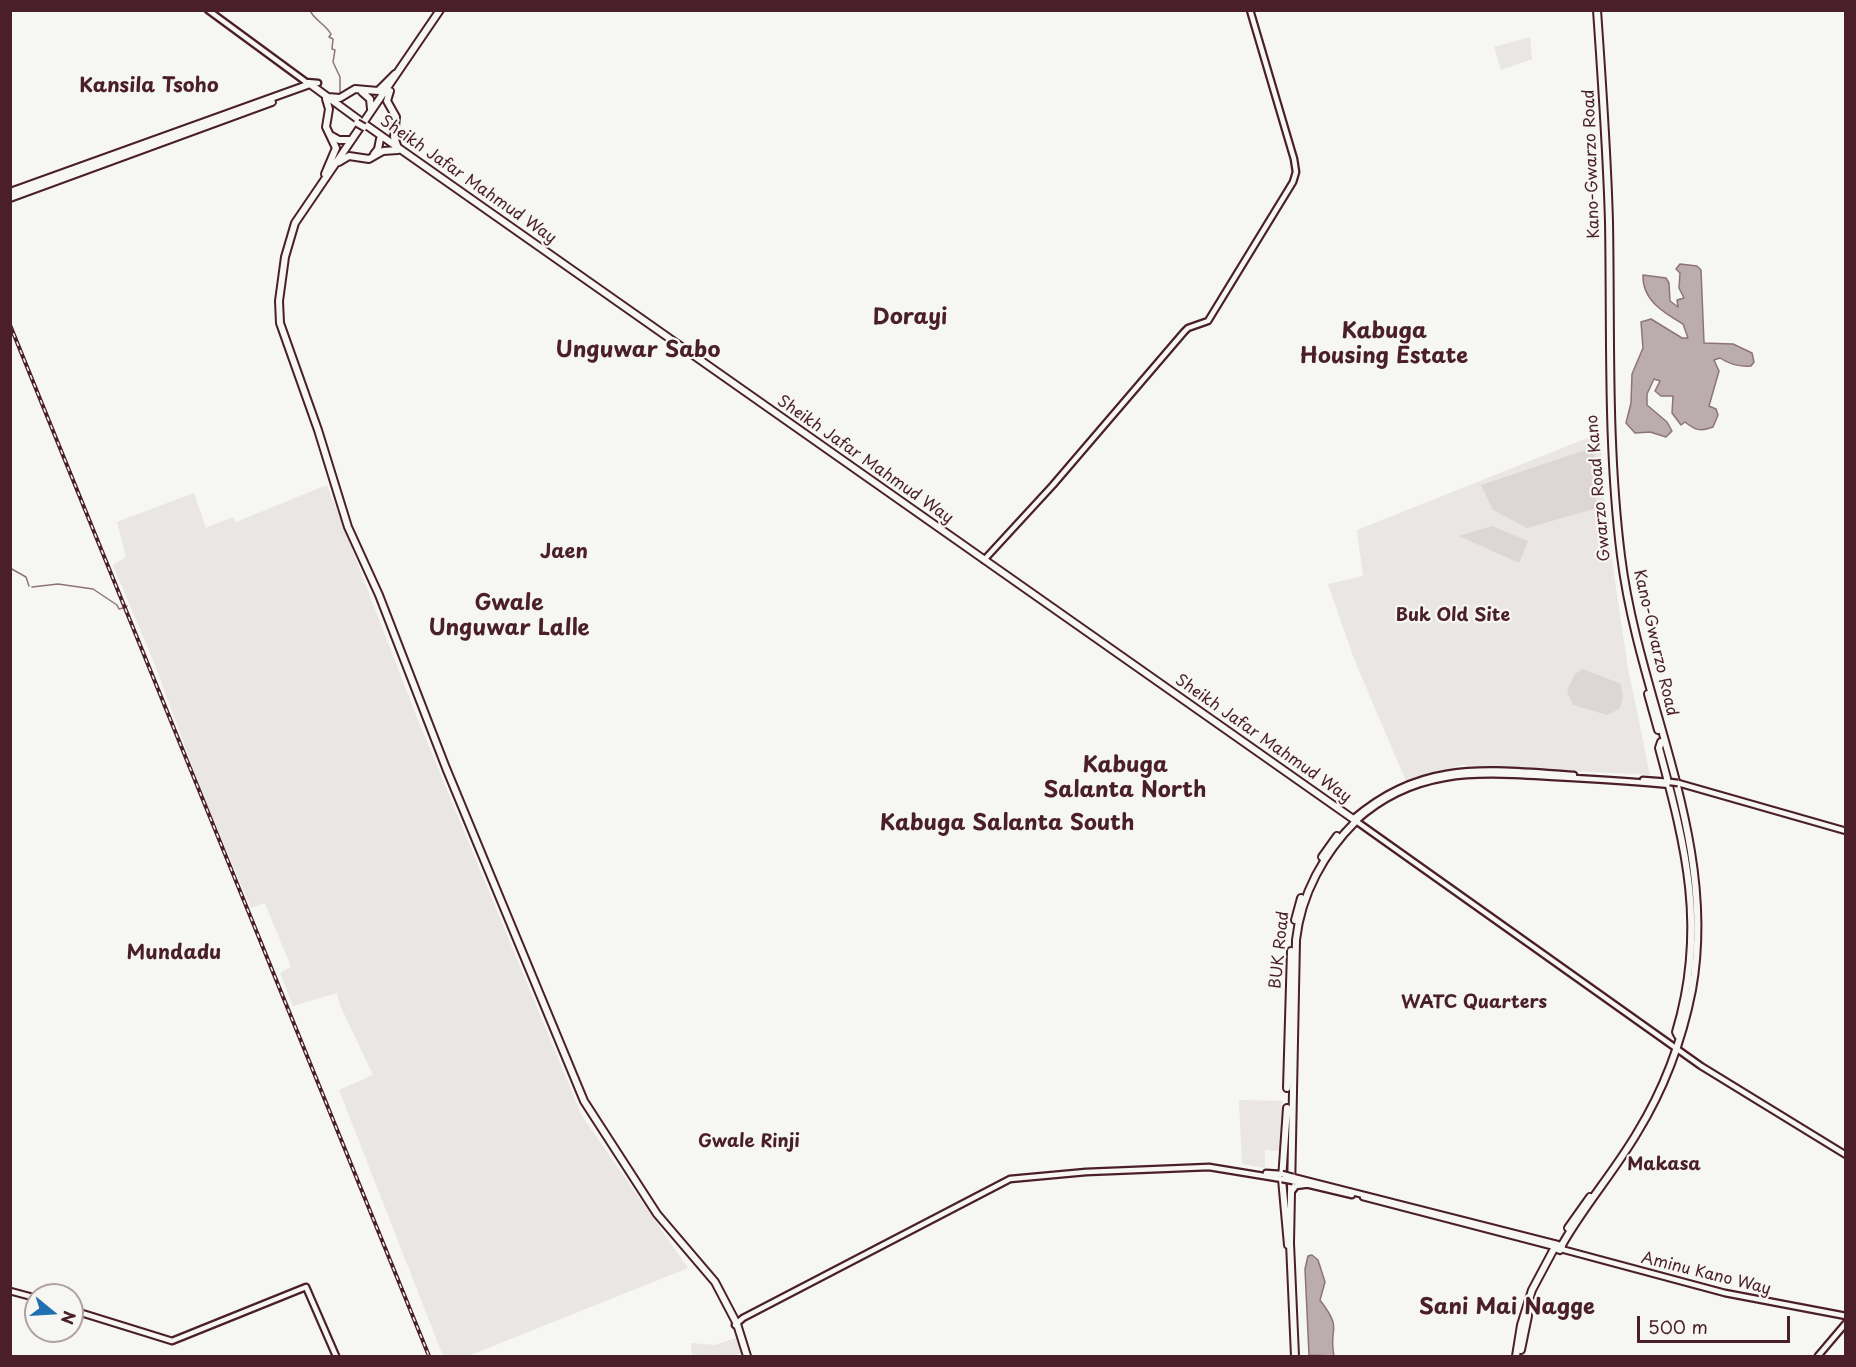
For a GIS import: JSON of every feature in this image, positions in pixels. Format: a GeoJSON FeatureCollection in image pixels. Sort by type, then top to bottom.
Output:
{"type":"FeatureCollection","features":[{"type":"Feature","properties":{"kind":"main road"},"geometry":{"type":"LineString","coordinates":[[206,10],[310,86]]}},
{"type":"Feature","properties":{"kind":"main road"},"geometry":{"type":"LineString","coordinates":[[438,10],[302,211],[289,235],[279,301],[280,323],[318,430],[348,528],[378,595],[446,768],[584,1101],[657,1214],[707,1271],[735,1321],[746,1356]]}},
{"type":"Feature","properties":{"kind":"main road"},"geometry":{"type":"LineString","coordinates":[[984,560],[1053,485],[1115,410],[1188,328],[1209,321],[1293,182],[1296,172],[1294,159],[1250,10]]}},
{"type":"Feature","properties":{"kind":"main road","name":"Kano-Gwarzo Road"},"geometry":{"type":"LineString","coordinates":[[1518,1356],[1521,1325],[1532,1290],[1638,1132],[1665,1081],[1692,988],[1698,922],[1695,868],[1687,827],[1663,741],[1621,561],[1610,467],[1607,212],[1596,10]]}},
{"type":"Feature","properties":{"kind":"main road"},"geometry":{"type":"LineString","coordinates":[[326,175],[336,148],[326,127],[329,112],[326,98],[339,98],[355,89],[378,91],[396,75]]}},
{"type":"Feature","properties":{"kind":"main road"},"geometry":{"type":"LineString","coordinates":[[326,175],[346,157],[369,159],[386,150],[398,149],[394,137],[396,117],[387,98],[396,75]]}},
{"type":"Feature","properties":{"kind":"main road"},"geometry":{"type":"LineString","coordinates":[[10,192],[310,86]]}},
{"type":"Feature","properties":{"kind":"main road"},"geometry":{"type":"LineString","coordinates":[[10,198],[310,86]]}},
{"type":"Feature","properties":{"kind":"main road","name":"Sheikh Jafar Mahmud Way"},"geometry":{"type":"LineString","coordinates":[[310,86],[358,122],[1354,821]]}},
{"type":"Feature","properties":{"kind":"main road"},"geometry":{"type":"LineString","coordinates":[[350,141],[336,139],[329,130],[331,118],[343,110],[346,97],[356,92],[368,96],[371,110]]}},
{"type":"Feature","properties":{"kind":"main road"},"geometry":{"type":"LineString","coordinates":[[350,141],[357,154],[366,157],[377,151],[381,137],[393,129],[394,117],[385,109],[371,110]]}},
{"type":"Feature","properties":{"kind":"main road","name":"Sheikh Jafar Mahmud Way"},"geometry":{"type":"LineString","coordinates":[[398,149],[1354,821]]}},
{"type":"Feature","properties":{"kind":"main road"},"geometry":{"type":"LineString","coordinates":[[1663,741],[1684,837],[1692,891],[1691,964],[1676,1047]]}},
{"type":"Feature","properties":{"kind":"main road"},"geometry":{"type":"LineString","coordinates":[[1663,741],[1659,748],[1684,837]]}},
{"type":"Feature","properties":{"kind":"main road"},"geometry":{"type":"LineString","coordinates":[[1663,741],[1678,785],[1687,827]]}},
{"type":"Feature","properties":{"kind":"main road","name":"BUK Road"},"geometry":{"type":"LineString","coordinates":[[1294,1356],[1289,1244],[1289,1106],[1294,966],[1298,921],[1319,868],[1354,821],[1388,794],[1415,781],[1445,773],[1477,769],[1670,783]]}},
{"type":"Feature","properties":{"kind":"main road"},"geometry":{"type":"LineString","coordinates":[[1659,781],[1666,778],[1666,774]]}},
{"type":"Feature","properties":{"kind":"main road","name":"BUK Road"},"geometry":{"type":"LineString","coordinates":[[1564,776],[1670,783]]}},
{"type":"Feature","properties":{"kind":"main road"},"geometry":{"type":"LineString","coordinates":[[1670,783],[1845,832]]}},
{"type":"Feature","properties":{"kind":"main road"},"geometry":{"type":"LineString","coordinates":[[1354,821],[1701,1066],[1845,1155]]}},
{"type":"Feature","properties":{"kind":"main road"},"geometry":{"type":"LineString","coordinates":[[1289,1106],[1293,1176],[1289,1244]]}},
{"type":"Feature","properties":{"kind":"main road"},"geometry":{"type":"LineString","coordinates":[[1289,1106],[1282,1177],[1289,1244]]}},
{"type":"Feature","properties":{"kind":"main road","name":"Aminu Kano Way"},"geometry":{"type":"LineString","coordinates":[[735,1321],[1010,1177],[1209,1165],[1282,1177],[1293,1176],[1311,1183],[1734,1294],[1845,1315]]}},
{"type":"Feature","properties":{"kind":"main road"},"geometry":{"type":"LineString","coordinates":[[1293,1190],[1296,1186],[1311,1183]]}},
{"type":"Feature","properties":{"kind":"main road"},"geometry":{"type":"LineString","coordinates":[[84,1314],[172,1341],[306,1287],[336,1356]]}},
{"type":"Feature","properties":{"kind":"main road"},"geometry":{"type":"LineString","coordinates":[[1818,1356],[1845,1323]]}},
{"type":"Feature","properties":{"kind":"shaded area"},"geometry":{"type":"Polygon","coordinates":[[[1530,37],[1532,59],[1501,70],[1494,47],[1530,37]]]}},
{"type":"Feature","properties":{"kind":"shaded area"},"geometry":{"type":"Polygon","coordinates":[[[1680,264],[1697,266],[1701,270],[1704,343],[1733,344],[1752,353],[1754,362],[1751,366],[1742,366],[1720,358],[1714,360],[1719,371],[1709,406],[1716,409],[1718,415],[1713,427],[1701,430],[1685,422],[1681,425],[1672,413],[1673,396],[1661,396],[1655,391],[1660,381],[1654,379],[1647,394],[1647,405],[1667,422],[1672,431],[1666,437],[1650,432],[1635,433],[1626,423],[1631,403],[1632,374],[1643,348],[1641,322],[1651,319],[1682,338],[1688,338],[1683,324],[1650,299],[1646,292],[1643,275],[1666,278],[1669,283],[1670,301],[1678,307],[1677,300],[1684,298],[1679,288],[1680,273],[1676,269],[1680,264]]]}},
{"type":"Feature","properties":{"kind":"shaded area"},"geometry":{"type":"Polygon","coordinates":[[[1600,433],[1605,514],[1628,668],[1650,775],[1462,765],[1406,781],[1354,659],[1328,584],[1363,576],[1357,530],[1600,433]]]}},
{"type":"Feature","properties":{"kind":"shaded area"},"geometry":{"type":"Polygon","coordinates":[[[1594,447],[1597,508],[1527,528],[1493,510],[1481,485],[1594,447]]]}},
{"type":"Feature","properties":{"kind":"shaded area"},"geometry":{"type":"Polygon","coordinates":[[[327,485],[418,720],[582,1116],[688,1268],[468,1356],[443,1356],[339,1090],[373,1075],[340,1005],[337,993],[293,1006],[280,973],[291,967],[265,903],[251,908],[202,793],[155,665],[113,565],[126,557],[117,522],[194,493],[206,528],[233,517],[236,522],[327,485]]]}},
{"type":"Feature","properties":{"kind":"shaded area"},"geometry":{"type":"Polygon","coordinates":[[[1492,526],[1528,541],[1519,563],[1459,536],[1492,526]]]}},
{"type":"Feature","properties":{"kind":"shaded area"},"geometry":{"type":"Polygon","coordinates":[[[1583,669],[1621,684],[1623,699],[1619,709],[1607,715],[1573,705],[1567,691],[1575,674],[1583,669]]]}},
{"type":"Feature","properties":{"kind":"shaded area"},"geometry":{"type":"Polygon","coordinates":[[[1239,1100],[1283,1101],[1281,1151],[1265,1150],[1265,1168],[1242,1164],[1239,1100]]]}},
{"type":"Feature","properties":{"kind":"shaded area"},"geometry":{"type":"Polygon","coordinates":[[[1312,1255],[1318,1260],[1325,1282],[1320,1300],[1334,1328],[1334,1356],[1309,1355],[1305,1269],[1308,1256],[1312,1255]]]}},
{"type":"Feature","properties":{"kind":"shaded area"},"geometry":{"type":"Polygon","coordinates":[[[738,1337],[743,1352],[734,1356],[692,1356],[691,1343],[715,1345],[738,1337]]]}},
{"type":"Feature","properties":{"kind":"waterway"},"geometry":{"type":"LineString","coordinates":[[310,10],[313,16],[329,31],[331,34],[329,37],[333,39],[332,49],[335,50],[333,62],[340,77],[340,94]]}},
{"type":"Feature","properties":{"kind":"waterway"},"geometry":{"type":"LineString","coordinates":[[10,568],[26,577],[29,586]]}},
{"type":"Feature","properties":{"kind":"waterway"},"geometry":{"type":"LineString","coordinates":[[32,587],[58,584],[93,589],[117,605],[119,609],[123,608]]}},
{"type":"Feature","properties":{"kind":"railway"},"geometry":{"type":"LineString","coordinates":[[10,325],[429,1356]]}},
{"type":"Feature","properties":{"kind":"district","name":"Kansila Tsoho"},"geometry":{"type":"Point","coordinates":[149,86]}},
{"type":"Feature","properties":{"kind":"district","name":"Dorayi"},"geometry":{"type":"Point","coordinates":[910,318]}},
{"type":"Feature","properties":{"kind":"district","name":"Kabuga Housing Estate"},"geometry":{"type":"Point","coordinates":[1384,344]}},
{"type":"Feature","properties":{"kind":"district","name":"Unguwar Sabo"},"geometry":{"type":"Point","coordinates":[638,351]}},
{"type":"Feature","properties":{"kind":"district","name":"Jaen"},"geometry":{"type":"Point","coordinates":[564,552]}},
{"type":"Feature","properties":{"kind":"district","name":"Gwale Unguwar Lalle"},"geometry":{"type":"Point","coordinates":[509,616]}},
{"type":"Feature","properties":{"kind":"district","name":"Buk Old Site"},"geometry":{"type":"Point","coordinates":[1453,616]}},
{"type":"Feature","properties":{"kind":"district","name":"Kabuga Salanta North"},"geometry":{"type":"Point","coordinates":[1125,778]}},
{"type":"Feature","properties":{"kind":"district","name":"Kabuga Salanta South"},"geometry":{"type":"Point","coordinates":[1007,824]}},
{"type":"Feature","properties":{"kind":"district","name":"Mundadu"},"geometry":{"type":"Point","coordinates":[174,953]}},
{"type":"Feature","properties":{"kind":"district","name":"WATC Quarters"},"geometry":{"type":"Point","coordinates":[1474,1003]}},
{"type":"Feature","properties":{"kind":"district","name":"Gwale Rinji"},"geometry":{"type":"Point","coordinates":[749,1142]}},
{"type":"Feature","properties":{"kind":"district","name":"Makasa"},"geometry":{"type":"Point","coordinates":[1664,1165]}},
{"type":"Feature","properties":{"kind":"district","name":"Sani Mai Nagge"},"geometry":{"type":"Point","coordinates":[1507,1308]}}]}
